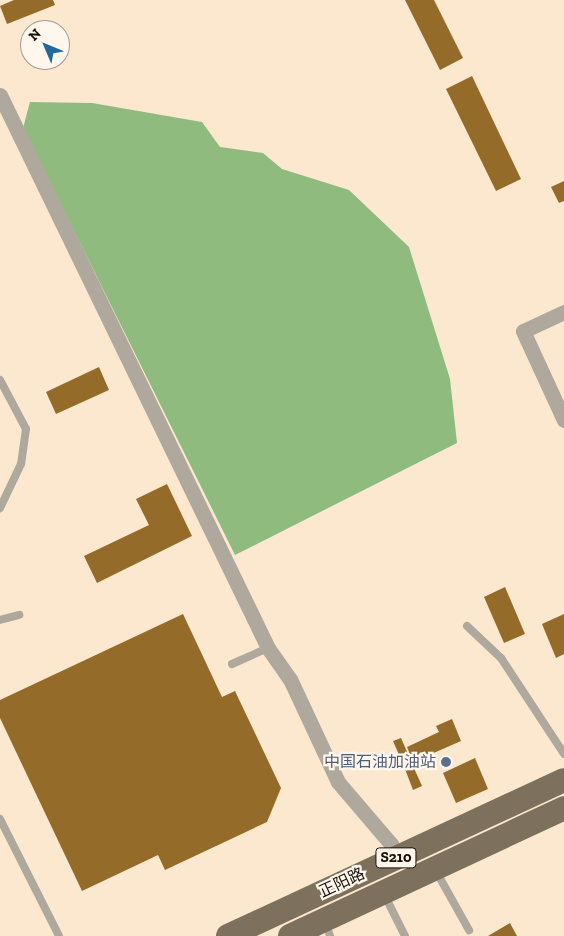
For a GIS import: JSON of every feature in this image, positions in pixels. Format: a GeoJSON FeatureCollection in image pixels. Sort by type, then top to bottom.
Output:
{"type":"FeatureCollection","features":[{"type":"Feature","properties":{"kind":"main road","name":"正阳路"},"geometry":{"type":"LineString","coordinates":[[228,936],[564,780]]}},
{"type":"Feature","properties":{"kind":"main road","name":"正阳路"},"geometry":{"type":"LineString","coordinates":[[290,936],[327,928],[383,893],[564,808]]}},
{"type":"Feature","properties":{"kind":"street"},"geometry":{"type":"LineString","coordinates":[[0,95],[268,648],[290,679],[338,782],[392,844],[397,857]]}},
{"type":"Feature","properties":{"kind":"street"},"geometry":{"type":"LineString","coordinates":[[564,312],[523,331],[564,420]]}},
{"type":"Feature","properties":{"kind":"lane"},"geometry":{"type":"LineString","coordinates":[[0,380],[26,429],[21,464],[0,506]]}},
{"type":"Feature","properties":{"kind":"lane"},"geometry":{"type":"LineString","coordinates":[[0,620],[19,615]]}},
{"type":"Feature","properties":{"kind":"lane"},"geometry":{"type":"LineString","coordinates":[[468,626],[502,658],[564,754]]}},
{"type":"Feature","properties":{"kind":"lane"},"geometry":{"type":"LineString","coordinates":[[232,664],[268,648]]}},
{"type":"Feature","properties":{"kind":"lane"},"geometry":{"type":"LineString","coordinates":[[0,819],[59,936]]}},
{"type":"Feature","properties":{"kind":"lane"},"geometry":{"type":"LineString","coordinates":[[435,868],[469,930]]}},
{"type":"Feature","properties":{"kind":"lane"},"geometry":{"type":"LineString","coordinates":[[383,893],[405,936]]}},
{"type":"Feature","properties":{"kind":"green space"},"geometry":{"type":"Polygon","coordinates":[[[30,102],[92,103],[202,122],[220,147],[263,153],[282,169],[349,190],[409,247],[450,379],[457,443],[235,555],[23,128],[30,102]]]}},
{"type":"Feature","properties":{"kind":"building"},"geometry":{"type":"Polygon","coordinates":[[[14,0],[53,0],[55,5],[7,24],[0,6],[14,0]]]}},
{"type":"Feature","properties":{"kind":"building"},"geometry":{"type":"Polygon","coordinates":[[[405,0],[434,0],[463,58],[440,70],[405,0]]]}},
{"type":"Feature","properties":{"kind":"building"},"geometry":{"type":"Polygon","coordinates":[[[472,76],[521,179],[496,191],[446,89],[472,76]]]}},
{"type":"Feature","properties":{"kind":"building"},"geometry":{"type":"Polygon","coordinates":[[[564,181],[564,201],[559,203],[551,187],[564,181]]]}},
{"type":"Feature","properties":{"kind":"building"},"geometry":{"type":"Polygon","coordinates":[[[99,367],[109,390],[56,414],[46,392],[99,367]]]}},
{"type":"Feature","properties":{"kind":"building"},"geometry":{"type":"Polygon","coordinates":[[[167,484],[192,536],[97,583],[84,556],[149,525],[136,499],[167,484]]]}},
{"type":"Feature","properties":{"kind":"building"},"geometry":{"type":"Polygon","coordinates":[[[505,587],[525,634],[504,643],[484,597],[505,587]]]}},
{"type":"Feature","properties":{"kind":"building"},"geometry":{"type":"Polygon","coordinates":[[[183,614],[222,697],[235,691],[281,788],[267,822],[165,870],[158,855],[82,891],[0,718],[0,700],[183,614]]]}},
{"type":"Feature","properties":{"kind":"building"},"geometry":{"type":"Polygon","coordinates":[[[564,614],[564,654],[556,658],[542,624],[564,614]]]}},
{"type":"Feature","properties":{"kind":"building"},"geometry":{"type":"Polygon","coordinates":[[[452,719],[461,741],[413,762],[407,747],[439,732],[436,726],[452,719]]]}},
{"type":"Feature","properties":{"kind":"building"},"geometry":{"type":"Polygon","coordinates":[[[401,738],[408,754],[400,757],[393,741],[401,738]]]}},
{"type":"Feature","properties":{"kind":"building"},"geometry":{"type":"Polygon","coordinates":[[[475,758],[488,789],[456,803],[443,773],[475,758]]]}},
{"type":"Feature","properties":{"kind":"building"},"geometry":{"type":"Polygon","coordinates":[[[413,766],[422,786],[413,790],[405,769],[413,766]]]}},
{"type":"Feature","properties":{"kind":"building"},"geometry":{"type":"Polygon","coordinates":[[[510,923],[517,936],[488,936],[510,923]]]}},
{"type":"Feature","properties":{"kind":"place","name":"中国石油加油站"},"geometry":{"type":"Point","coordinates":[446,762]}}]}
